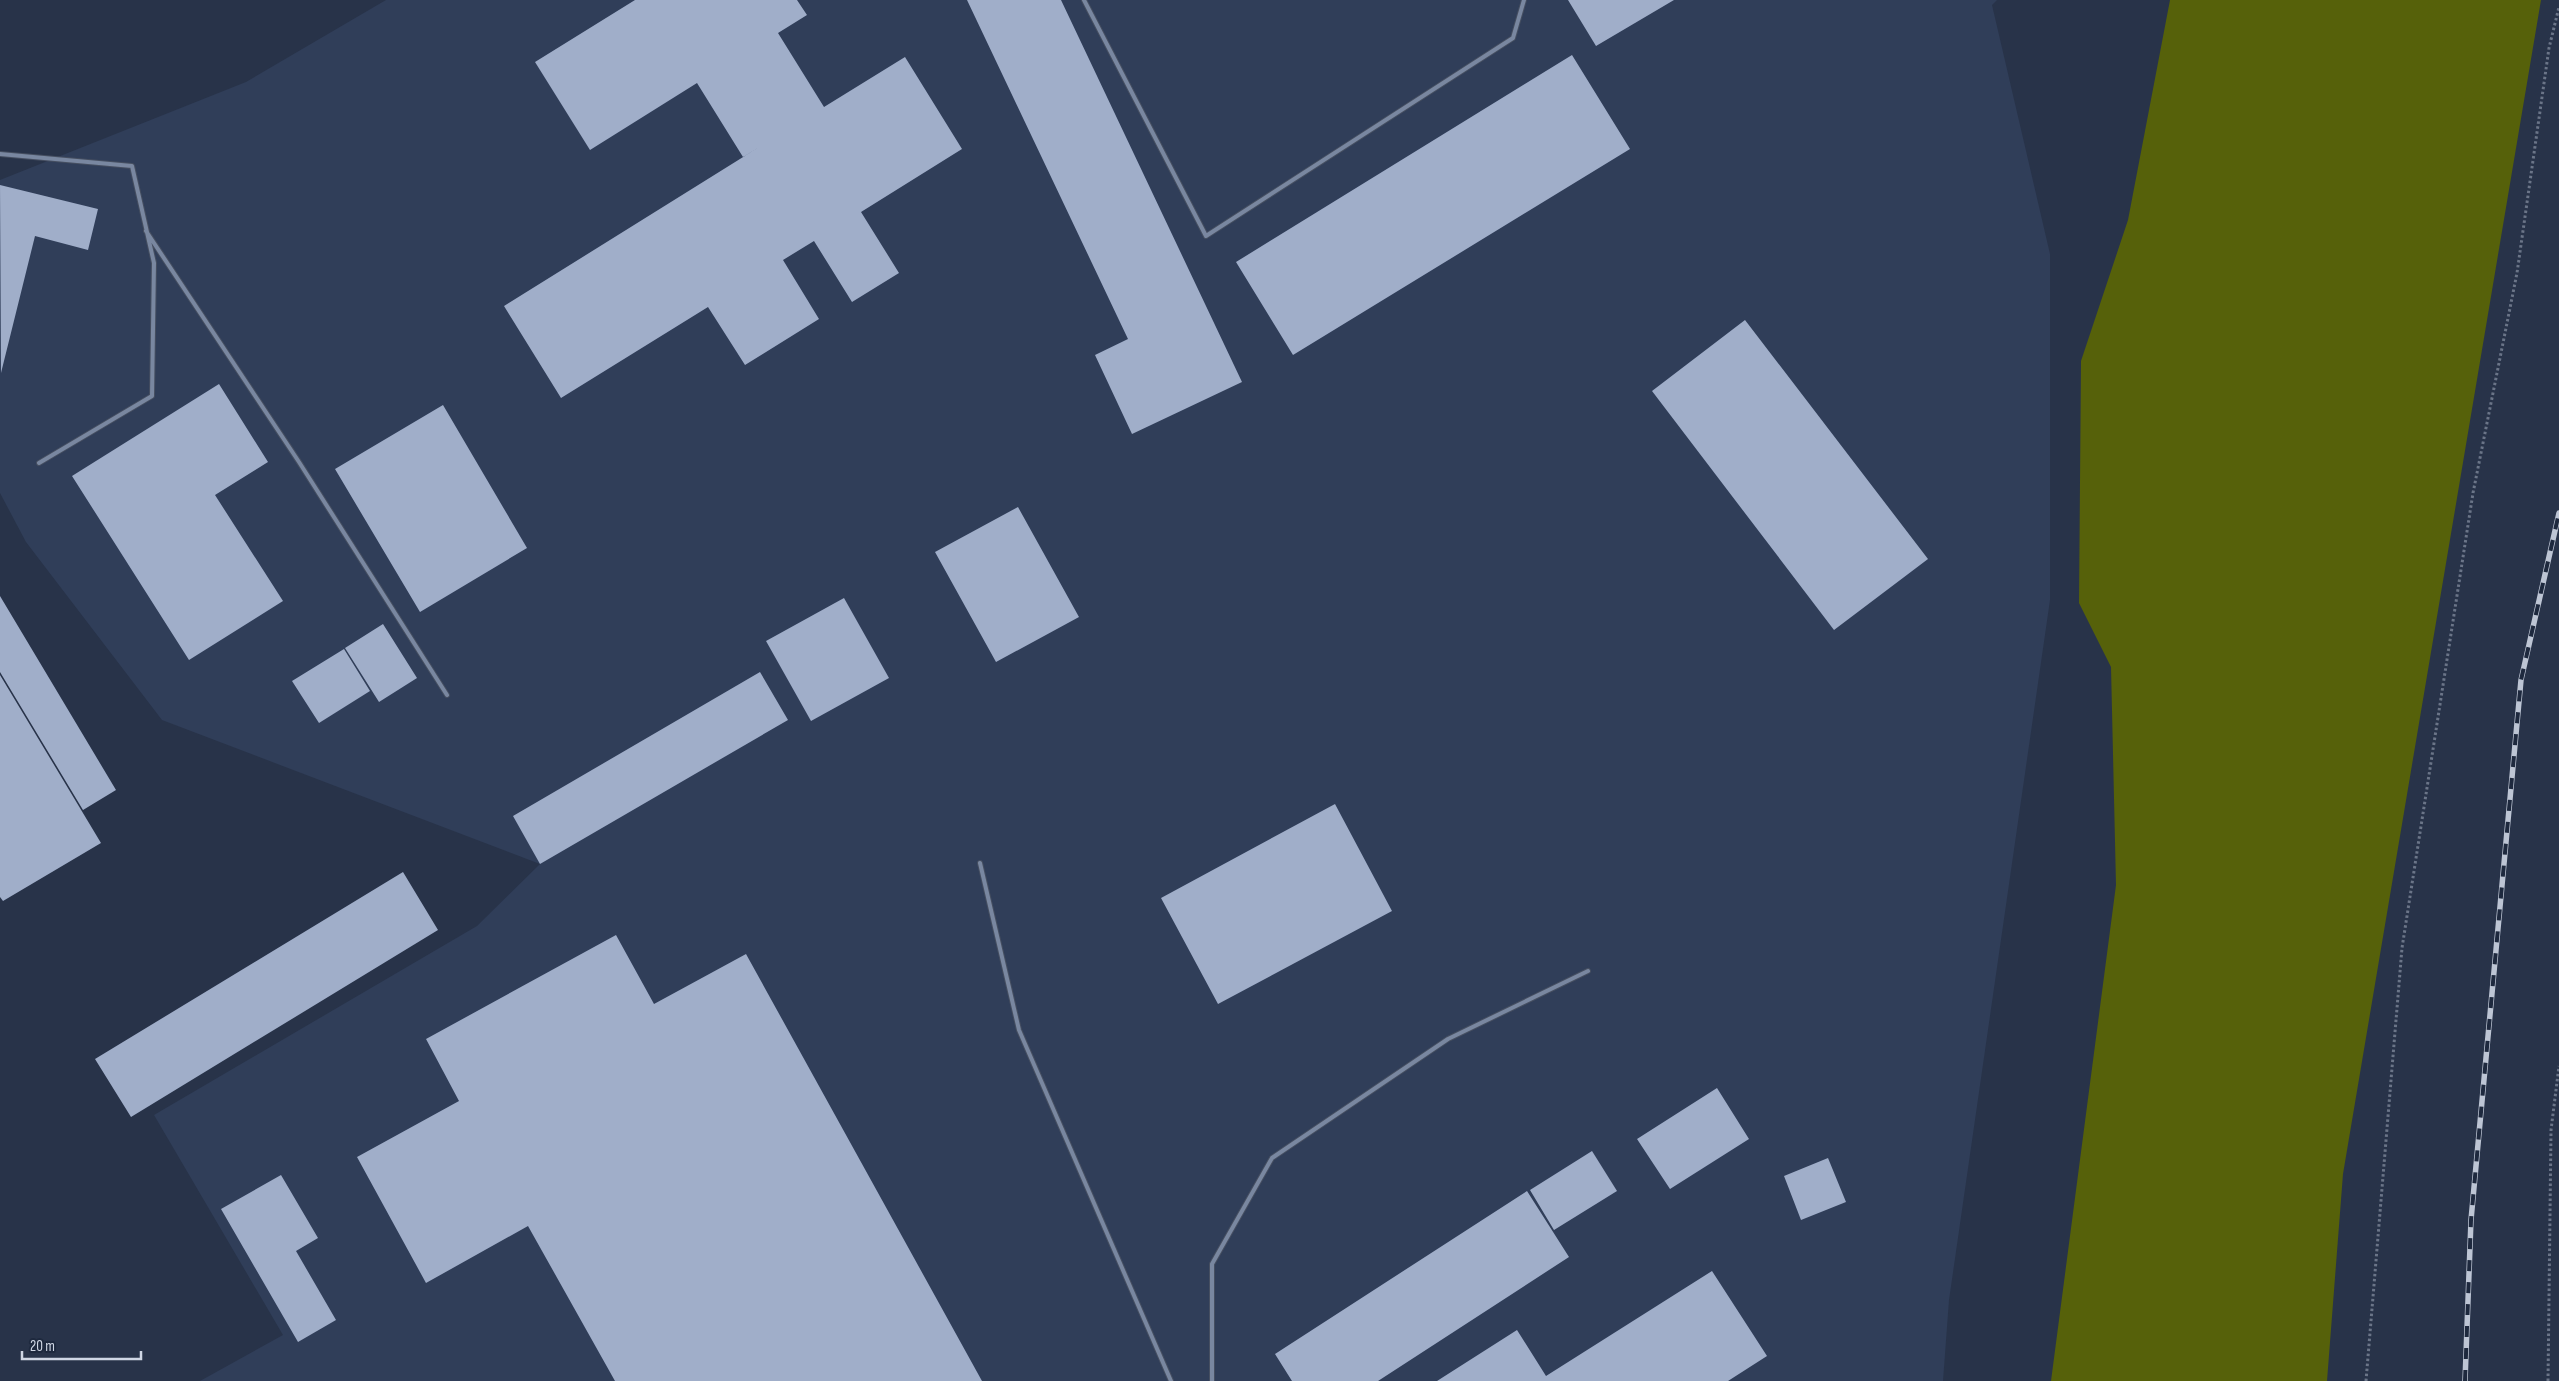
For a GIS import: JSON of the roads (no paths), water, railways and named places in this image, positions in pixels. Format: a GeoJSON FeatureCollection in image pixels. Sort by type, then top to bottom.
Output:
{"type":"FeatureCollection","features":[{"type":"Feature","properties":{"kind":"lane"},"geometry":{"type":"LineString","coordinates":[[1084,0],[1206,236],[1514,38],[1524,0]]}},
{"type":"Feature","properties":{"kind":"lane"},"geometry":{"type":"LineString","coordinates":[[0,154],[132,166],[154,263],[152,396],[40,463]]}},
{"type":"Feature","properties":{"kind":"lane"},"geometry":{"type":"LineString","coordinates":[[146,230],[299,462],[447,695]]}},
{"type":"Feature","properties":{"kind":"lane"},"geometry":{"type":"LineString","coordinates":[[980,863],[1019,1030],[1171,1381]]}},
{"type":"Feature","properties":{"kind":"lane"},"geometry":{"type":"LineString","coordinates":[[1212,1381],[1212,1264],[1272,1158],[1448,1039],[1588,971]]}},
{"type":"Feature","properties":{"kind":"railway"},"geometry":{"type":"LineString","coordinates":[[2465,1381],[2471,1220],[2521,680],[2559,513]]}}]}
